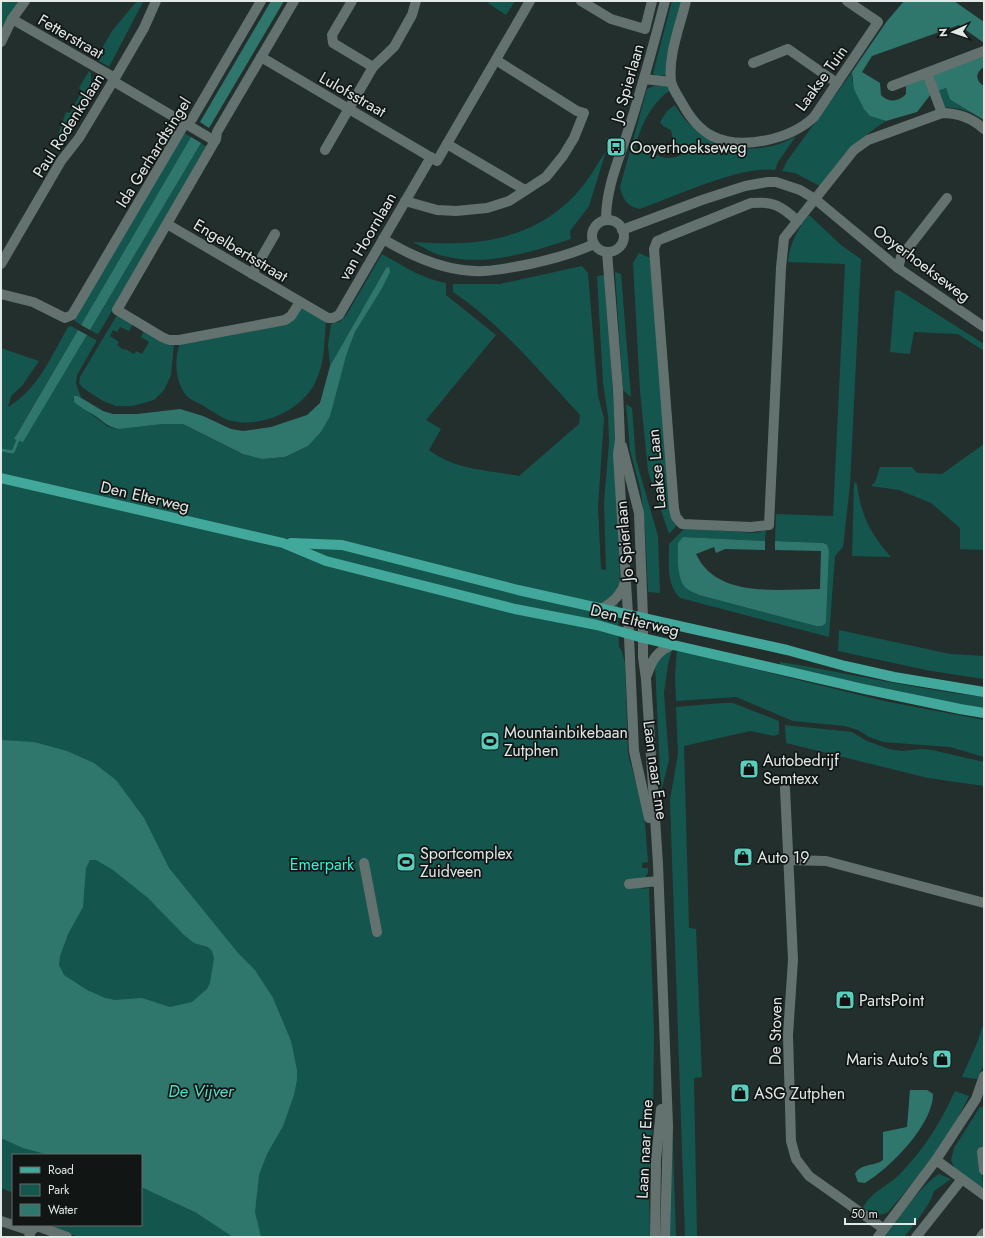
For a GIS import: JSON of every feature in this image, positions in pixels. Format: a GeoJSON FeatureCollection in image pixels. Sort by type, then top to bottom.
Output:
{"type":"FeatureCollection","features":[{"type":"Feature","properties":{"kind":"main road","name":"Den Elterweg"},"geometry":{"type":"LineString","coordinates":[[1,478],[283,543],[333,562],[515,609],[597,625],[643,638],[864,689],[984,713]]}},
{"type":"Feature","properties":{"kind":"main road","name":"Den Elterweg"},"geometry":{"type":"LineString","coordinates":[[283,543],[342,545],[518,590],[603,608],[894,677],[984,692]]}},
{"type":"Feature","properties":{"kind":"street"},"geometry":{"type":"LineString","coordinates":[[1,42],[12,19],[25,1]]}},
{"type":"Feature","properties":{"kind":"street","name":"Paul Rodenkolaan"},"geometry":{"type":"LineString","coordinates":[[1,264],[61,161],[80,138],[144,28],[156,1]]}},
{"type":"Feature","properties":{"kind":"street","name":"Ida Gerhardtsingel"},"geometry":{"type":"LineString","coordinates":[[1,294],[33,302],[68,318],[72,315],[189,126],[261,1]]}},
{"type":"Feature","properties":{"kind":"street"},"geometry":{"type":"LineString","coordinates":[[294,1],[217,132],[211,138],[167,224],[117,310],[162,337],[169,340],[179,340],[285,320],[291,316],[300,302]]}},
{"type":"Feature","properties":{"kind":"street"},"geometry":{"type":"LineString","coordinates":[[352,1],[332,35],[333,43],[373,67]]}},
{"type":"Feature","properties":{"kind":"street"},"geometry":{"type":"LineString","coordinates":[[325,150],[373,67],[394,47],[412,15],[416,1]]}},
{"type":"Feature","properties":{"kind":"street"},"geometry":{"type":"LineString","coordinates":[[431,157],[437,161],[530,1]]}},
{"type":"Feature","properties":{"kind":"street"},"geometry":{"type":"LineString","coordinates":[[581,1],[611,19],[645,29],[652,1]]}},
{"type":"Feature","properties":{"kind":"street","name":"Jo Spierlaan"},"geometry":{"type":"LineString","coordinates":[[606,220],[606,205],[610,185],[644,79],[665,1]]}},
{"type":"Feature","properties":{"kind":"street","name":"Laakse Tuin"},"geometry":{"type":"LineString","coordinates":[[686,1],[671,61],[671,82],[686,110],[699,126],[713,136],[748,143],[763,142],[782,136],[808,123],[814,117],[878,22],[847,1]]}},
{"type":"Feature","properties":{"kind":"street","name":"Fetterstraat"},"geometry":{"type":"LineString","coordinates":[[12,19],[211,138]]}},
{"type":"Feature","properties":{"kind":"street"},"geometry":{"type":"LineString","coordinates":[[753,63],[788,49],[837,83]]}},
{"type":"Feature","properties":{"kind":"street"},"geometry":{"type":"LineString","coordinates":[[892,86],[984,51]]}},
{"type":"Feature","properties":{"kind":"street","name":"Lulofsstraat"},"geometry":{"type":"LineString","coordinates":[[261,57],[431,157]]}},
{"type":"Feature","properties":{"kind":"street"},"geometry":{"type":"LineString","coordinates":[[405,201],[437,210],[456,211],[487,208],[509,201],[546,177],[563,156],[574,138],[584,113],[577,111],[496,60]]}},
{"type":"Feature","properties":{"kind":"street"},"geometry":{"type":"LineString","coordinates":[[927,73],[942,113],[959,114],[967,117],[976,121],[984,129]]}},
{"type":"Feature","properties":{"kind":"street"},"geometry":{"type":"LineString","coordinates":[[644,79],[671,82]]}},
{"type":"Feature","properties":{"kind":"street","name":"Laakse Laan"},"geometry":{"type":"LineString","coordinates":[[798,221],[777,205],[766,202],[751,203],[657,241],[654,249],[674,509],[676,517],[682,524],[751,527],[769,525],[784,238],[798,221],[849,156],[861,144],[942,113]]}},
{"type":"Feature","properties":{"kind":"street"},"geometry":{"type":"LineString","coordinates":[[447,144],[525,190]]}},
{"type":"Feature","properties":{"kind":"street","name":"van Hoornlaan"},"geometry":{"type":"LineString","coordinates":[[300,302],[328,318],[333,318],[339,314],[431,157]]}},
{"type":"Feature","properties":{"kind":"street","name":"Ooyerhoekseweg"},"geometry":{"type":"LineString","coordinates":[[622,230],[702,200],[745,186],[776,182],[800,190],[815,199],[898,268],[984,327]]}},
{"type":"Feature","properties":{"kind":"street"},"geometry":{"type":"LineString","coordinates":[[898,268],[901,257],[947,198]]}},
{"type":"Feature","properties":{"kind":"street"},"geometry":{"type":"LineString","coordinates":[[606,220],[616,222],[622,230],[622,242],[613,251],[607,252],[598,248],[594,244],[592,238],[596,226],[606,220]]}},
{"type":"Feature","properties":{"kind":"street","name":"Engelbertsstraat"},"geometry":{"type":"LineString","coordinates":[[167,224],[300,302]]}},
{"type":"Feature","properties":{"kind":"street"},"geometry":{"type":"LineString","coordinates":[[252,274],[275,234]]}},
{"type":"Feature","properties":{"kind":"street"},"geometry":{"type":"LineString","coordinates":[[383,239],[419,259],[446,267],[483,271],[509,268],[566,256],[594,244]]}},
{"type":"Feature","properties":{"kind":"street","name":"Jo Spierlaan"},"geometry":{"type":"LineString","coordinates":[[607,252],[620,440],[639,513],[643,618]]}},
{"type":"Feature","properties":{"kind":"street","name":"Jo Spierlaan"},"geometry":{"type":"LineString","coordinates":[[620,440],[618,454],[627,576],[628,614]]}},
{"type":"Feature","properties":{"kind":"street","name":"Jo Spierlaan"},"geometry":{"type":"LineString","coordinates":[[603,608],[619,595],[627,576]]}},
{"type":"Feature","properties":{"kind":"street","name":"Laan naar Eme"},"geometry":{"type":"LineString","coordinates":[[628,614],[634,751],[648,812],[655,882]]}},
{"type":"Feature","properties":{"kind":"street","name":"Laan naar Eme"},"geometry":{"type":"LineString","coordinates":[[643,618],[643,657],[646,679],[668,1126],[665,1237]]}},
{"type":"Feature","properties":{"kind":"street","name":"Laan naar Eme"},"geometry":{"type":"LineString","coordinates":[[646,679],[651,661],[656,654],[672,644]]}},
{"type":"Feature","properties":{"kind":"street","name":"De Stoven"},"geometry":{"type":"LineString","coordinates":[[785,788],[793,960],[788,1035],[792,1150],[802,1168],[809,1176],[881,1233],[936,1160],[981,1094],[984,1076]]}},
{"type":"Feature","properties":{"kind":"street"},"geometry":{"type":"LineString","coordinates":[[788,860],[826,861],[984,903]]}},
{"type":"Feature","properties":{"kind":"street"},"geometry":{"type":"LineString","coordinates":[[364,863],[377,932]]}},
{"type":"Feature","properties":{"kind":"street"},"geometry":{"type":"LineString","coordinates":[[629,884],[655,882]]}},
{"type":"Feature","properties":{"kind":"street","name":"Laan naar Eme"},"geometry":{"type":"LineString","coordinates":[[655,1237],[656,1160],[665,1063]]}},
{"type":"Feature","properties":{"kind":"street"},"geometry":{"type":"LineString","coordinates":[[982,1152],[984,1170]]}},
{"type":"Feature","properties":{"kind":"street"},"geometry":{"type":"LineString","coordinates":[[936,1160],[984,1195]]}},
{"type":"Feature","properties":{"kind":"street"},"geometry":{"type":"LineString","coordinates":[[916,1237],[962,1179]]}},
{"type":"Feature","properties":{"kind":"street"},"geometry":{"type":"LineString","coordinates":[[1,1221],[12,1226]]}},
{"type":"Feature","properties":{"kind":"street"},"geometry":{"type":"LineString","coordinates":[[12,1226],[30,1234],[37,1226],[66,1237]]}},
{"type":"Feature","properties":{"kind":"street"},"geometry":{"type":"LineString","coordinates":[[981,1237],[984,1233]]}},
{"type":"Feature","properties":{"kind":"green space"},"geometry":{"type":"Polygon","coordinates":[[[1,1],[20,1],[1,30],[1,1]]]}},
{"type":"Feature","properties":{"kind":"green space"},"geometry":{"type":"Polygon","coordinates":[[[137,1],[143,2],[109,67],[96,59],[112,31],[137,1]]]}},
{"type":"Feature","properties":{"kind":"green space"},"geometry":{"type":"Polygon","coordinates":[[[490,1],[515,1],[506,15],[488,3],[490,1]]]}},
{"type":"Feature","properties":{"kind":"green space"},"geometry":{"type":"Polygon","coordinates":[[[672,1],[681,1],[666,60],[667,75],[656,76],[653,73],[672,1]]]}},
{"type":"Feature","properties":{"kind":"green space"},"geometry":{"type":"Polygon","coordinates":[[[89,71],[91,73],[91,84],[94,88],[63,140],[53,149],[66,112],[70,113],[82,91],[79,88],[89,71]]]}},
{"type":"Feature","properties":{"kind":"green space"},"geometry":{"type":"Polygon","coordinates":[[[852,72],[852,80],[870,116],[886,121],[849,150],[820,186],[795,173],[782,171],[787,161],[852,72]]]}},
{"type":"Feature","properties":{"kind":"green space"},"geometry":{"type":"Polygon","coordinates":[[[654,86],[665,86],[669,88],[669,91],[651,110],[639,133],[635,150],[648,145],[654,153],[662,157],[671,158],[681,155],[679,147],[673,139],[671,130],[663,126],[660,122],[667,111],[675,105],[685,119],[698,131],[712,140],[729,146],[763,148],[780,144],[796,136],[778,162],[775,170],[745,172],[726,177],[640,209],[636,208],[626,202],[620,187],[647,89],[654,86]]]}},
{"type":"Feature","properties":{"kind":"green space"},"geometry":{"type":"Polygon","coordinates":[[[946,88],[948,94],[954,102],[976,114],[960,109],[945,107],[938,91],[946,88]]]}},
{"type":"Feature","properties":{"kind":"green space"},"geometry":{"type":"Polygon","coordinates":[[[184,133],[191,137],[81,325],[75,321],[74,318],[184,133]]]}},
{"type":"Feature","properties":{"kind":"green space"},"geometry":{"type":"Polygon","coordinates":[[[201,143],[207,147],[207,149],[99,333],[97,334],[90,330],[201,143]]]}},
{"type":"Feature","properties":{"kind":"green space"},"geometry":{"type":"Polygon","coordinates":[[[606,151],[589,206],[570,231],[571,239],[524,253],[492,259],[476,260],[460,259],[440,255],[413,242],[458,243],[501,238],[541,222],[559,210],[576,194],[588,179],[606,151]]]}},
{"type":"Feature","properties":{"kind":"green space"},"geometry":{"type":"Polygon","coordinates":[[[809,215],[841,245],[861,259],[850,485],[843,547],[835,556],[829,637],[680,598],[672,587],[669,573],[669,544],[685,528],[756,533],[766,530],[765,541],[683,537],[686,588],[699,595],[816,626],[826,623],[829,551],[823,543],[775,541],[776,514],[833,516],[845,264],[788,262],[790,249],[795,237],[801,225],[809,215]]]}},
{"type":"Feature","properties":{"kind":"green space"},"geometry":{"type":"Polygon","coordinates":[[[639,253],[650,258],[671,511],[678,524],[669,534],[648,471],[640,391],[633,263],[639,253]]]}},
{"type":"Feature","properties":{"kind":"green space","name":"Emerpark"},"geometry":{"type":"Polygon","coordinates":[[[382,254],[420,275],[446,283],[446,295],[496,335],[426,420],[441,429],[429,450],[449,462],[472,468],[519,476],[579,424],[580,415],[504,334],[471,305],[453,292],[453,284],[500,284],[582,266],[588,273],[598,396],[604,418],[598,507],[601,569],[606,570],[604,503],[609,442],[608,416],[603,383],[597,276],[606,275],[614,415],[620,583],[617,586],[619,647],[622,651],[625,663],[628,754],[644,811],[648,862],[642,863],[642,868],[648,868],[648,873],[645,878],[642,878],[642,889],[649,888],[654,1032],[653,1122],[649,1190],[650,1237],[79,1237],[49,1226],[142,1226],[142,1154],[12,1154],[12,1193],[1,1188],[1,348],[39,361],[22,386],[11,396],[8,407],[18,400],[36,382],[68,327],[71,326],[78,330],[16,435],[23,441],[87,335],[96,340],[96,342],[77,375],[76,384],[81,397],[75,396],[73,400],[107,426],[119,429],[163,424],[183,424],[243,454],[262,459],[285,457],[308,446],[321,432],[355,332],[381,290],[386,268],[330,366],[328,345],[331,324],[341,321],[347,314],[382,254]]]}},
{"type":"Feature","properties":{"kind":"green space"},"geometry":{"type":"Polygon","coordinates":[[[615,272],[621,274],[631,397],[623,390],[615,272]]]}},
{"type":"Feature","properties":{"kind":"green space"},"geometry":{"type":"Polygon","coordinates":[[[899,290],[984,344],[984,351],[958,334],[914,332],[910,354],[890,352],[895,291],[899,290]]]}},
{"type":"Feature","properties":{"kind":"green space"},"geometry":{"type":"Polygon","coordinates":[[[302,308],[326,321],[324,353],[321,368],[315,383],[308,393],[289,410],[278,416],[265,420],[240,422],[228,420],[222,417],[186,395],[182,389],[178,377],[176,363],[180,343],[289,321],[302,308]]]}},
{"type":"Feature","properties":{"kind":"green space"},"geometry":{"type":"Polygon","coordinates":[[[117,315],[133,324],[129,331],[120,327],[117,332],[113,330],[110,336],[119,342],[117,345],[124,350],[125,349],[134,354],[136,351],[142,354],[149,342],[141,337],[144,331],[168,345],[174,344],[171,375],[164,390],[154,400],[132,406],[116,406],[103,401],[83,388],[79,383],[80,377],[117,315]]]}},
{"type":"Feature","properties":{"kind":"green space"},"geometry":{"type":"Polygon","coordinates":[[[626,404],[632,408],[636,460],[658,536],[660,593],[648,592],[645,529],[641,492],[630,450],[626,404]]]}},
{"type":"Feature","properties":{"kind":"green space"},"geometry":{"type":"Polygon","coordinates":[[[984,444],[984,550],[960,549],[960,528],[931,503],[899,490],[871,486],[875,482],[880,467],[912,467],[917,473],[942,474],[984,444]]]}},
{"type":"Feature","properties":{"kind":"green space"},"geometry":{"type":"Polygon","coordinates":[[[854,482],[857,484],[861,506],[868,524],[877,540],[891,557],[852,556],[854,482]]]}},
{"type":"Feature","properties":{"kind":"green space"},"geometry":{"type":"Polygon","coordinates":[[[839,630],[950,654],[984,656],[984,679],[931,671],[838,651],[839,630]]]}},
{"type":"Feature","properties":{"kind":"green space"},"geometry":{"type":"Polygon","coordinates":[[[672,650],[668,664],[664,693],[669,760],[661,792],[655,665],[658,654],[672,650]]]}},
{"type":"Feature","properties":{"kind":"green space"},"geometry":{"type":"Polygon","coordinates":[[[677,650],[884,701],[984,720],[984,757],[950,747],[883,742],[869,737],[858,730],[845,726],[793,721],[736,697],[676,701],[675,675],[677,650]]]}},
{"type":"Feature","properties":{"kind":"green space"},"geometry":{"type":"Polygon","coordinates":[[[780,662],[933,690],[984,697],[984,709],[923,698],[780,665],[780,662]]]}},
{"type":"Feature","properties":{"kind":"green space"},"geometry":{"type":"Polygon","coordinates":[[[733,703],[779,721],[779,734],[774,736],[750,731],[684,746],[689,928],[696,929],[702,1077],[694,1078],[697,1237],[685,1237],[670,800],[678,754],[676,707],[733,703]]]}},
{"type":"Feature","properties":{"kind":"green space"},"geometry":{"type":"Polygon","coordinates":[[[785,725],[852,732],[867,741],[889,749],[902,751],[922,749],[932,750],[984,762],[984,786],[928,778],[786,743],[785,725]]]}},
{"type":"Feature","properties":{"kind":"green space"},"geometry":{"type":"Polygon","coordinates":[[[984,1022],[984,1064],[977,1079],[962,1077],[977,1043],[984,1022]]]}},
{"type":"Feature","properties":{"kind":"green space"},"geometry":{"type":"Polygon","coordinates":[[[955,1091],[969,1096],[943,1142],[911,1185],[888,1212],[875,1214],[863,1208],[870,1197],[896,1177],[925,1145],[944,1114],[955,1091]]]}},
{"type":"Feature","properties":{"kind":"green space"},"geometry":{"type":"Polygon","coordinates":[[[980,1107],[984,1107],[984,1150],[980,1152],[983,1187],[980,1189],[955,1169],[951,1160],[954,1148],[980,1107]]]}},
{"type":"Feature","properties":{"kind":"green space"},"geometry":{"type":"Polygon","coordinates":[[[672,1118],[676,1237],[667,1237],[672,1118]]]}},
{"type":"Feature","properties":{"kind":"green space"},"geometry":{"type":"Polygon","coordinates":[[[939,1174],[951,1179],[934,1191],[926,1208],[904,1237],[885,1237],[918,1194],[932,1179],[939,1174]]]}},
{"type":"Feature","properties":{"kind":"water"},"geometry":{"type":"Polygon","coordinates":[[[271,1],[284,1],[209,128],[200,122],[271,1]]]}},
{"type":"Feature","properties":{"kind":"water"},"geometry":{"type":"Polygon","coordinates":[[[904,1],[954,1],[984,22],[984,43],[959,25],[872,56],[862,72],[880,83],[881,95],[884,98],[891,100],[900,99],[906,94],[906,86],[925,77],[931,94],[917,112],[886,121],[870,116],[864,109],[854,89],[852,72],[887,21],[904,1]]]}},
{"type":"Feature","properties":{"kind":"water"},"geometry":{"type":"Polygon","coordinates":[[[984,56],[984,67],[979,71],[977,76],[979,82],[984,86],[984,120],[950,99],[946,88],[938,91],[933,75],[984,56]]]}},
{"type":"Feature","properties":{"kind":"water"},"geometry":{"type":"Polygon","coordinates":[[[191,137],[201,143],[90,330],[81,325],[191,137]]]}},
{"type":"Feature","properties":{"kind":"water"},"geometry":{"type":"Polygon","coordinates":[[[389,267],[390,272],[381,290],[355,332],[346,356],[330,416],[321,432],[308,446],[285,457],[262,459],[243,454],[183,424],[163,424],[119,429],[111,427],[74,402],[74,396],[78,396],[103,411],[113,414],[137,414],[180,409],[203,416],[231,429],[243,431],[271,427],[307,415],[320,403],[330,366],[386,268],[389,267]]]}},
{"type":"Feature","properties":{"kind":"water"},"geometry":{"type":"Polygon","coordinates":[[[78,330],[87,335],[23,442],[14,439],[78,330]]]}},
{"type":"Feature","properties":{"kind":"water"},"geometry":{"type":"Polygon","coordinates":[[[683,537],[765,541],[765,550],[725,549],[716,553],[714,547],[696,554],[706,568],[718,578],[734,585],[768,590],[820,589],[821,551],[775,550],[775,541],[823,543],[827,545],[829,551],[826,623],[822,626],[816,626],[699,595],[688,590],[683,585],[678,568],[678,543],[683,537]]]}},
{"type":"Feature","properties":{"kind":"water","name":"De Vijver"},"geometry":{"type":"Polygon","coordinates":[[[1,740],[34,742],[67,751],[94,763],[116,780],[144,818],[169,868],[238,953],[255,970],[273,998],[291,1041],[297,1070],[294,1095],[283,1126],[267,1154],[259,1175],[255,1212],[261,1237],[233,1237],[195,1212],[142,1187],[142,1154],[45,1154],[23,1148],[1,1138],[1,740]],[[90,860],[86,868],[83,907],[68,934],[60,956],[59,965],[64,975],[87,990],[105,998],[115,1000],[142,998],[170,1007],[192,1002],[207,989],[210,983],[214,958],[212,951],[208,947],[194,943],[184,935],[148,898],[113,870],[96,860],[90,860]]]}},
{"type":"Feature","properties":{"kind":"water"},"geometry":{"type":"Polygon","coordinates":[[[910,1090],[927,1090],[933,1094],[931,1106],[926,1119],[918,1132],[898,1156],[865,1183],[858,1182],[855,1174],[860,1168],[883,1160],[883,1132],[907,1127],[910,1090]]]}},
{"type":"Feature","properties":{"kind":"waterway"},"geometry":{"type":"LineString","coordinates":[[1,450],[13,452],[18,440]]}},
{"type":"Feature","properties":{"kind":"place","name":"Ooyerhoekseweg"},"geometry":{"type":"Point","coordinates":[616,147]}},
{"type":"Feature","properties":{"kind":"place","name":"Mountainbikebaan Zutphen"},"geometry":{"type":"Point","coordinates":[490,741]}},
{"type":"Feature","properties":{"kind":"place","name":"Autobedrijf Semtexx"},"geometry":{"type":"Point","coordinates":[749,769]}},
{"type":"Feature","properties":{"kind":"place","name":"Auto 19"},"geometry":{"type":"Point","coordinates":[743,857]}},
{"type":"Feature","properties":{"kind":"place","name":"Sportcomplex Zuidveen"},"geometry":{"type":"Point","coordinates":[406,862]}},
{"type":"Feature","properties":{"kind":"place","name":"PartsPoint"},"geometry":{"type":"Point","coordinates":[845,1000]}},
{"type":"Feature","properties":{"kind":"place","name":"Maris Auto's"},"geometry":{"type":"Point","coordinates":[942,1059]}},
{"type":"Feature","properties":{"kind":"place","name":"ASG Zutphen"},"geometry":{"type":"Point","coordinates":[740,1093]}}]}
